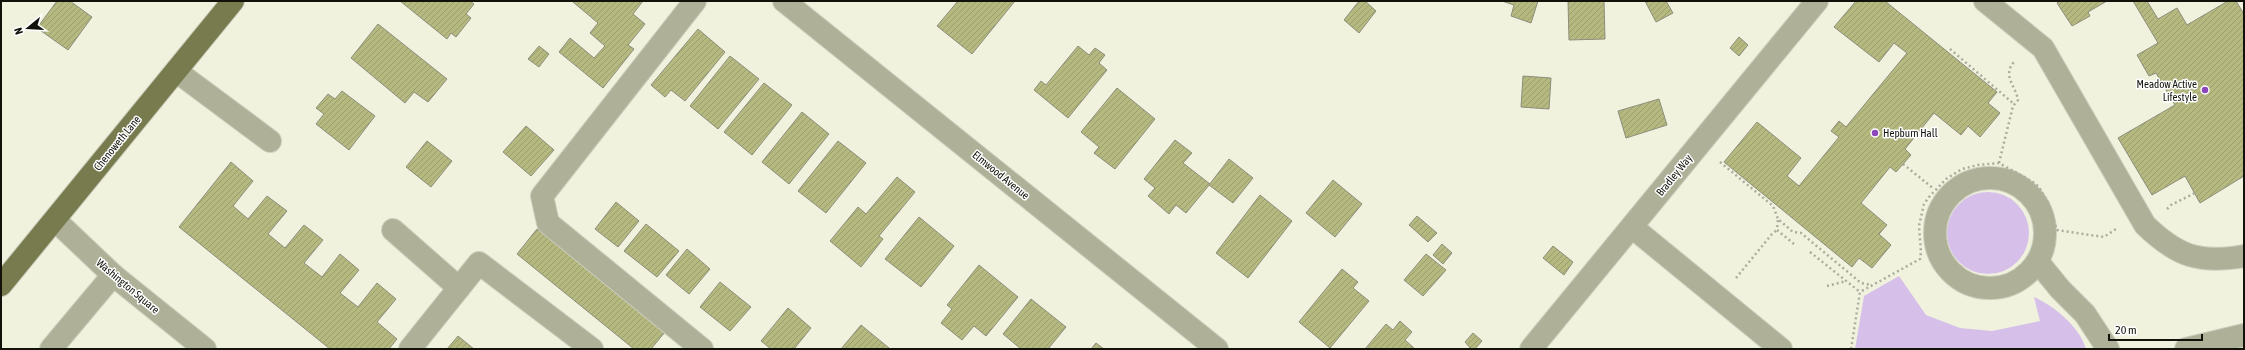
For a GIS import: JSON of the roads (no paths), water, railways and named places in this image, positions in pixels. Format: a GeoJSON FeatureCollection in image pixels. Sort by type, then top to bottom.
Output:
{"type":"FeatureCollection","features":[{"type":"Feature","properties":{"kind":"main road","name":"Chenoweth Lane"},"geometry":{"type":"LineString","coordinates":[[1,285],[233,1]]}},
{"type":"Feature","properties":{"kind":"street"},"geometry":{"type":"LineString","coordinates":[[695,1],[542,196],[548,223],[702,349]]}},
{"type":"Feature","properties":{"kind":"street","name":"Elmwood Avenue"},"geometry":{"type":"LineString","coordinates":[[784,1],[1217,349]]}},
{"type":"Feature","properties":{"kind":"street","name":"Bradley Way"},"geometry":{"type":"LineString","coordinates":[[1531,349],[1817,1]]}},
{"type":"Feature","properties":{"kind":"street"},"geometry":{"type":"LineString","coordinates":[[1985,1],[2043,48],[2145,225],[2162,241],[2178,252],[2203,259],[2244,256]]}},
{"type":"Feature","properties":{"kind":"street"},"geometry":{"type":"LineString","coordinates":[[176,71],[270,141]]}},
{"type":"Feature","properties":{"kind":"street"},"geometry":{"type":"LineString","coordinates":[[1999,177],[2019,185],[2035,200],[2044,220],[2045,242],[2038,262],[2023,278],[2003,288],[1981,288],[1960,281],[1945,266],[1935,246],[1934,224],[1942,203],[1957,187],[1977,178],[1999,177]]}},
{"type":"Feature","properties":{"kind":"street","name":"Washington Square"},"geometry":{"type":"LineString","coordinates":[[55,220],[113,275],[205,349]]}},
{"type":"Feature","properties":{"kind":"street"},"geometry":{"type":"LineString","coordinates":[[1632,227],[1781,349]]}},
{"type":"Feature","properties":{"kind":"street"},"geometry":{"type":"LineString","coordinates":[[393,230],[458,288]]}},
{"type":"Feature","properties":{"kind":"street"},"geometry":{"type":"LineString","coordinates":[[2038,262],[2060,289],[2085,314],[2108,349]]}},
{"type":"Feature","properties":{"kind":"street"},"geometry":{"type":"LineString","coordinates":[[410,349],[479,263],[592,349]]}},
{"type":"Feature","properties":{"kind":"street"},"geometry":{"type":"LineString","coordinates":[[51,349],[113,275]]}},
{"type":"Feature","properties":{"kind":"street"},"geometry":{"type":"LineString","coordinates":[[2186,349],[2244,335]]}},
{"type":"Feature","properties":{"kind":"place","name":"Meadow Active Lifestyle"},"geometry":{"type":"Point","coordinates":[2205,90]}},
{"type":"Feature","properties":{"kind":"place","name":"Hepburn Hall"},"geometry":{"type":"Point","coordinates":[1875,133]}}]}
